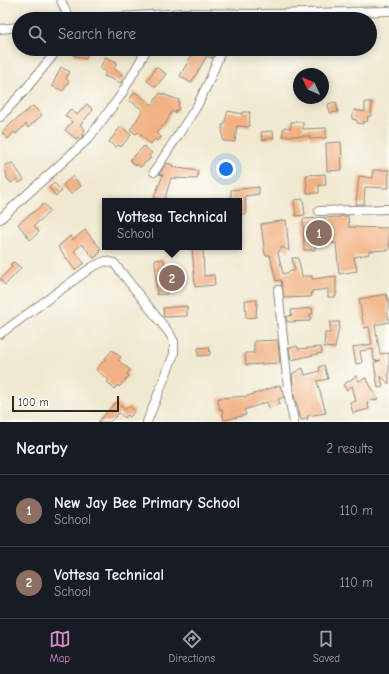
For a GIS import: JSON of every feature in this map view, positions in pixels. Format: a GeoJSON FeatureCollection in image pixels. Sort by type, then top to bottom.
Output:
{"type":"FeatureCollection","features":[{"type":"Feature","properties":{"kind":"street"},"geometry":{"type":"LineString","coordinates":[[61,0],[66,12]]}},
{"type":"Feature","properties":{"kind":"street"},"geometry":{"type":"LineString","coordinates":[[358,12],[389,11]]}},
{"type":"Feature","properties":{"kind":"street"},"geometry":{"type":"LineString","coordinates":[[0,29],[12,28]]}},
{"type":"Feature","properties":{"kind":"street"},"geometry":{"type":"LineString","coordinates":[[0,117],[25,90],[52,56]]}},
{"type":"Feature","properties":{"kind":"street"},"geometry":{"type":"LineString","coordinates":[[0,219],[89,138],[121,96],[143,56]]}},
{"type":"Feature","properties":{"kind":"street"},"geometry":{"type":"LineString","coordinates":[[154,172],[197,106],[219,56]]}},
{"type":"Feature","properties":{"kind":"street"},"geometry":{"type":"LineString","coordinates":[[319,211],[389,209]]}},
{"type":"Feature","properties":{"kind":"street"},"geometry":{"type":"LineString","coordinates":[[0,334],[86,271],[105,261],[114,263],[174,342],[174,354],[147,422]]}},
{"type":"Feature","properties":{"kind":"street"},"geometry":{"type":"LineString","coordinates":[[278,290],[289,397],[294,422]]}},
{"type":"Feature","properties":{"kind":"building"},"geometry":{"type":"Polygon","coordinates":[[[76,56],[87,56],[86,59],[76,56]]]}},
{"type":"Feature","properties":{"kind":"building"},"geometry":{"type":"Polygon","coordinates":[[[191,56],[207,56],[191,83],[180,76],[191,56]]]}},
{"type":"Feature","properties":{"kind":"building"},"geometry":{"type":"Polygon","coordinates":[[[105,57],[117,62],[114,69],[124,76],[121,83],[104,76],[106,72],[100,69],[105,57]]]}},
{"type":"Feature","properties":{"kind":"building"},"geometry":{"type":"Polygon","coordinates":[[[61,67],[70,72],[66,79],[69,81],[63,91],[52,86],[61,67]]]}},
{"type":"Feature","properties":{"kind":"building"},"geometry":{"type":"Polygon","coordinates":[[[156,67],[166,74],[156,87],[147,81],[156,67]]]}},
{"type":"Feature","properties":{"kind":"building"},"geometry":{"type":"Polygon","coordinates":[[[135,92],[152,105],[160,93],[179,100],[178,111],[176,110],[175,113],[172,111],[166,123],[156,133],[161,137],[157,141],[155,139],[150,144],[138,132],[136,134],[130,130],[143,110],[129,100],[135,92]]]}},
{"type":"Feature","properties":{"kind":"building"},"geometry":{"type":"Polygon","coordinates":[[[336,102],[338,112],[330,113],[329,104],[336,102]]]}},
{"type":"Feature","properties":{"kind":"building"},"geometry":{"type":"Polygon","coordinates":[[[365,102],[372,102],[371,116],[368,116],[367,122],[363,121],[363,124],[357,123],[357,120],[352,119],[354,110],[365,112],[365,102]]]}},
{"type":"Feature","properties":{"kind":"building"},"geometry":{"type":"Polygon","coordinates":[[[87,104],[93,110],[80,125],[85,130],[82,134],[84,135],[80,139],[78,137],[76,139],[65,130],[72,122],[65,115],[71,109],[77,115],[87,104]]]}},
{"type":"Feature","properties":{"kind":"building"},"geometry":{"type":"Polygon","coordinates":[[[33,106],[42,115],[28,128],[26,124],[16,134],[14,132],[8,139],[2,133],[15,120],[33,106]]]}},
{"type":"Feature","properties":{"kind":"building"},"geometry":{"type":"Polygon","coordinates":[[[228,111],[242,114],[243,112],[250,112],[249,127],[237,126],[235,142],[223,141],[222,125],[224,125],[228,111]]]}},
{"type":"Feature","properties":{"kind":"building"},"geometry":{"type":"Polygon","coordinates":[[[291,122],[303,122],[303,129],[326,128],[326,138],[310,139],[310,136],[282,136],[284,127],[291,128],[291,122]]]}},
{"type":"Feature","properties":{"kind":"building"},"geometry":{"type":"Polygon","coordinates":[[[121,126],[131,135],[121,147],[118,145],[116,147],[109,142],[121,126]]]}},
{"type":"Feature","properties":{"kind":"building"},"geometry":{"type":"Polygon","coordinates":[[[273,131],[274,138],[262,140],[261,132],[273,131]]]}},
{"type":"Feature","properties":{"kind":"building"},"geometry":{"type":"Polygon","coordinates":[[[341,142],[342,170],[327,171],[326,143],[341,142]]]}},
{"type":"Feature","properties":{"kind":"building"},"geometry":{"type":"Polygon","coordinates":[[[144,146],[152,153],[149,156],[151,158],[140,167],[137,164],[136,166],[130,160],[144,146]]]}},
{"type":"Feature","properties":{"kind":"building"},"geometry":{"type":"Polygon","coordinates":[[[13,163],[24,180],[19,183],[16,179],[11,183],[7,178],[5,165],[13,163]]]}},
{"type":"Feature","properties":{"kind":"building"},"geometry":{"type":"Polygon","coordinates":[[[167,163],[173,165],[172,167],[198,171],[197,179],[171,178],[165,198],[154,197],[163,175],[159,174],[167,163]]]}},
{"type":"Feature","properties":{"kind":"building"},"geometry":{"type":"Polygon","coordinates":[[[373,170],[389,170],[389,188],[365,187],[364,204],[356,204],[359,176],[373,178],[373,170]]]}},
{"type":"Feature","properties":{"kind":"building"},"geometry":{"type":"Polygon","coordinates":[[[325,174],[326,185],[319,185],[319,193],[307,193],[306,175],[325,174]]]}},
{"type":"Feature","properties":{"kind":"building"},"geometry":{"type":"Polygon","coordinates":[[[73,176],[81,186],[71,194],[63,185],[73,176]]]}},
{"type":"Feature","properties":{"kind":"building"},"geometry":{"type":"Polygon","coordinates":[[[54,183],[62,191],[56,196],[49,188],[54,183]]]}},
{"type":"Feature","properties":{"kind":"building"},"geometry":{"type":"Polygon","coordinates":[[[259,187],[259,194],[245,196],[246,214],[242,214],[242,198],[231,198],[231,190],[259,187]]]}},
{"type":"Feature","properties":{"kind":"building"},"geometry":{"type":"Polygon","coordinates":[[[303,199],[305,215],[296,216],[294,200],[303,199]]]}},
{"type":"Feature","properties":{"kind":"building"},"geometry":{"type":"Polygon","coordinates":[[[44,204],[50,211],[34,226],[39,232],[30,240],[18,224],[44,204]]]}},
{"type":"Feature","properties":{"kind":"building"},"geometry":{"type":"Polygon","coordinates":[[[348,216],[349,227],[389,228],[389,250],[369,251],[369,254],[354,257],[357,271],[339,274],[336,243],[315,244],[315,250],[304,250],[303,219],[348,216]]]}},
{"type":"Feature","properties":{"kind":"building"},"geometry":{"type":"Polygon","coordinates":[[[286,220],[289,251],[282,247],[278,253],[283,274],[295,270],[292,258],[298,258],[302,276],[312,276],[312,279],[336,276],[336,297],[328,297],[328,289],[312,291],[311,297],[284,298],[281,280],[276,281],[270,255],[265,255],[261,224],[286,220]]]}},
{"type":"Feature","properties":{"kind":"building"},"geometry":{"type":"Polygon","coordinates":[[[85,230],[101,249],[99,250],[101,252],[94,258],[82,244],[74,251],[84,263],[75,270],[58,247],[70,236],[73,240],[85,230]]]}},
{"type":"Feature","properties":{"kind":"building"},"geometry":{"type":"Polygon","coordinates":[[[192,250],[203,250],[204,276],[214,275],[215,285],[195,287],[192,250]]]}},
{"type":"Feature","properties":{"kind":"building"},"geometry":{"type":"Polygon","coordinates":[[[164,259],[167,294],[157,295],[155,260],[164,259]]]}},
{"type":"Feature","properties":{"kind":"building"},"geometry":{"type":"Polygon","coordinates":[[[14,262],[21,268],[5,285],[0,279],[12,267],[10,265],[14,262]]]}},
{"type":"Feature","properties":{"kind":"building"},"geometry":{"type":"Polygon","coordinates":[[[386,294],[389,302],[389,308],[387,308],[389,322],[375,325],[380,354],[389,353],[389,384],[381,376],[383,387],[378,388],[374,363],[381,360],[374,361],[373,349],[360,351],[362,363],[356,364],[353,347],[372,344],[369,327],[364,328],[359,299],[386,294]]]}},
{"type":"Feature","properties":{"kind":"building"},"geometry":{"type":"Polygon","coordinates":[[[245,300],[257,300],[256,317],[246,318],[245,300]]]}},
{"type":"Feature","properties":{"kind":"building"},"geometry":{"type":"Polygon","coordinates":[[[187,306],[187,316],[164,317],[163,308],[187,306]]]}},
{"type":"Feature","properties":{"kind":"building"},"geometry":{"type":"Polygon","coordinates":[[[312,308],[313,314],[310,314],[310,321],[287,322],[286,317],[292,315],[291,310],[312,308]]]}},
{"type":"Feature","properties":{"kind":"building"},"geometry":{"type":"Polygon","coordinates":[[[330,322],[340,322],[335,348],[324,347],[325,333],[330,333],[330,322]]]}},
{"type":"Feature","properties":{"kind":"building"},"geometry":{"type":"Polygon","coordinates":[[[278,340],[280,363],[246,365],[245,353],[254,353],[254,341],[278,340]]]}},
{"type":"Feature","properties":{"kind":"building"},"geometry":{"type":"Polygon","coordinates":[[[297,346],[298,349],[321,347],[322,353],[291,360],[289,348],[297,346]]]}},
{"type":"Feature","properties":{"kind":"building"},"geometry":{"type":"Polygon","coordinates":[[[209,347],[210,355],[198,356],[198,348],[209,347]]]}},
{"type":"Feature","properties":{"kind":"building"},"geometry":{"type":"Polygon","coordinates":[[[112,350],[121,357],[118,360],[130,370],[127,374],[129,376],[119,387],[118,385],[114,389],[107,382],[109,380],[96,370],[112,350]]]}},
{"type":"Feature","properties":{"kind":"building"},"geometry":{"type":"Polygon","coordinates":[[[324,365],[328,379],[317,381],[326,413],[307,416],[308,419],[301,420],[294,395],[292,374],[303,368],[305,375],[320,371],[319,367],[324,365]]]}},
{"type":"Feature","properties":{"kind":"building"},"geometry":{"type":"Polygon","coordinates":[[[356,376],[359,381],[366,378],[378,399],[367,402],[369,409],[353,413],[350,402],[356,401],[352,386],[347,390],[343,385],[356,376]]]}},
{"type":"Feature","properties":{"kind":"building"},"geometry":{"type":"Polygon","coordinates":[[[280,385],[284,397],[278,399],[280,404],[269,408],[267,402],[244,410],[246,415],[224,420],[222,409],[220,410],[218,401],[219,398],[248,396],[280,385]]]}},
{"type":"Feature","properties":{"kind":"building"},"geometry":{"type":"Polygon","coordinates":[[[116,402],[125,410],[129,406],[135,411],[130,417],[127,415],[125,418],[119,413],[110,422],[98,422],[116,402]]]}},
{"type":"Feature","properties":{"kind":"place","name":"New Jay Bee Primary School"},"geometry":{"type":"Point","coordinates":[319,233]}},
{"type":"Feature","properties":{"kind":"place","name":"Vottesa Technical"},"geometry":{"type":"Point","coordinates":[172,278]}}]}
